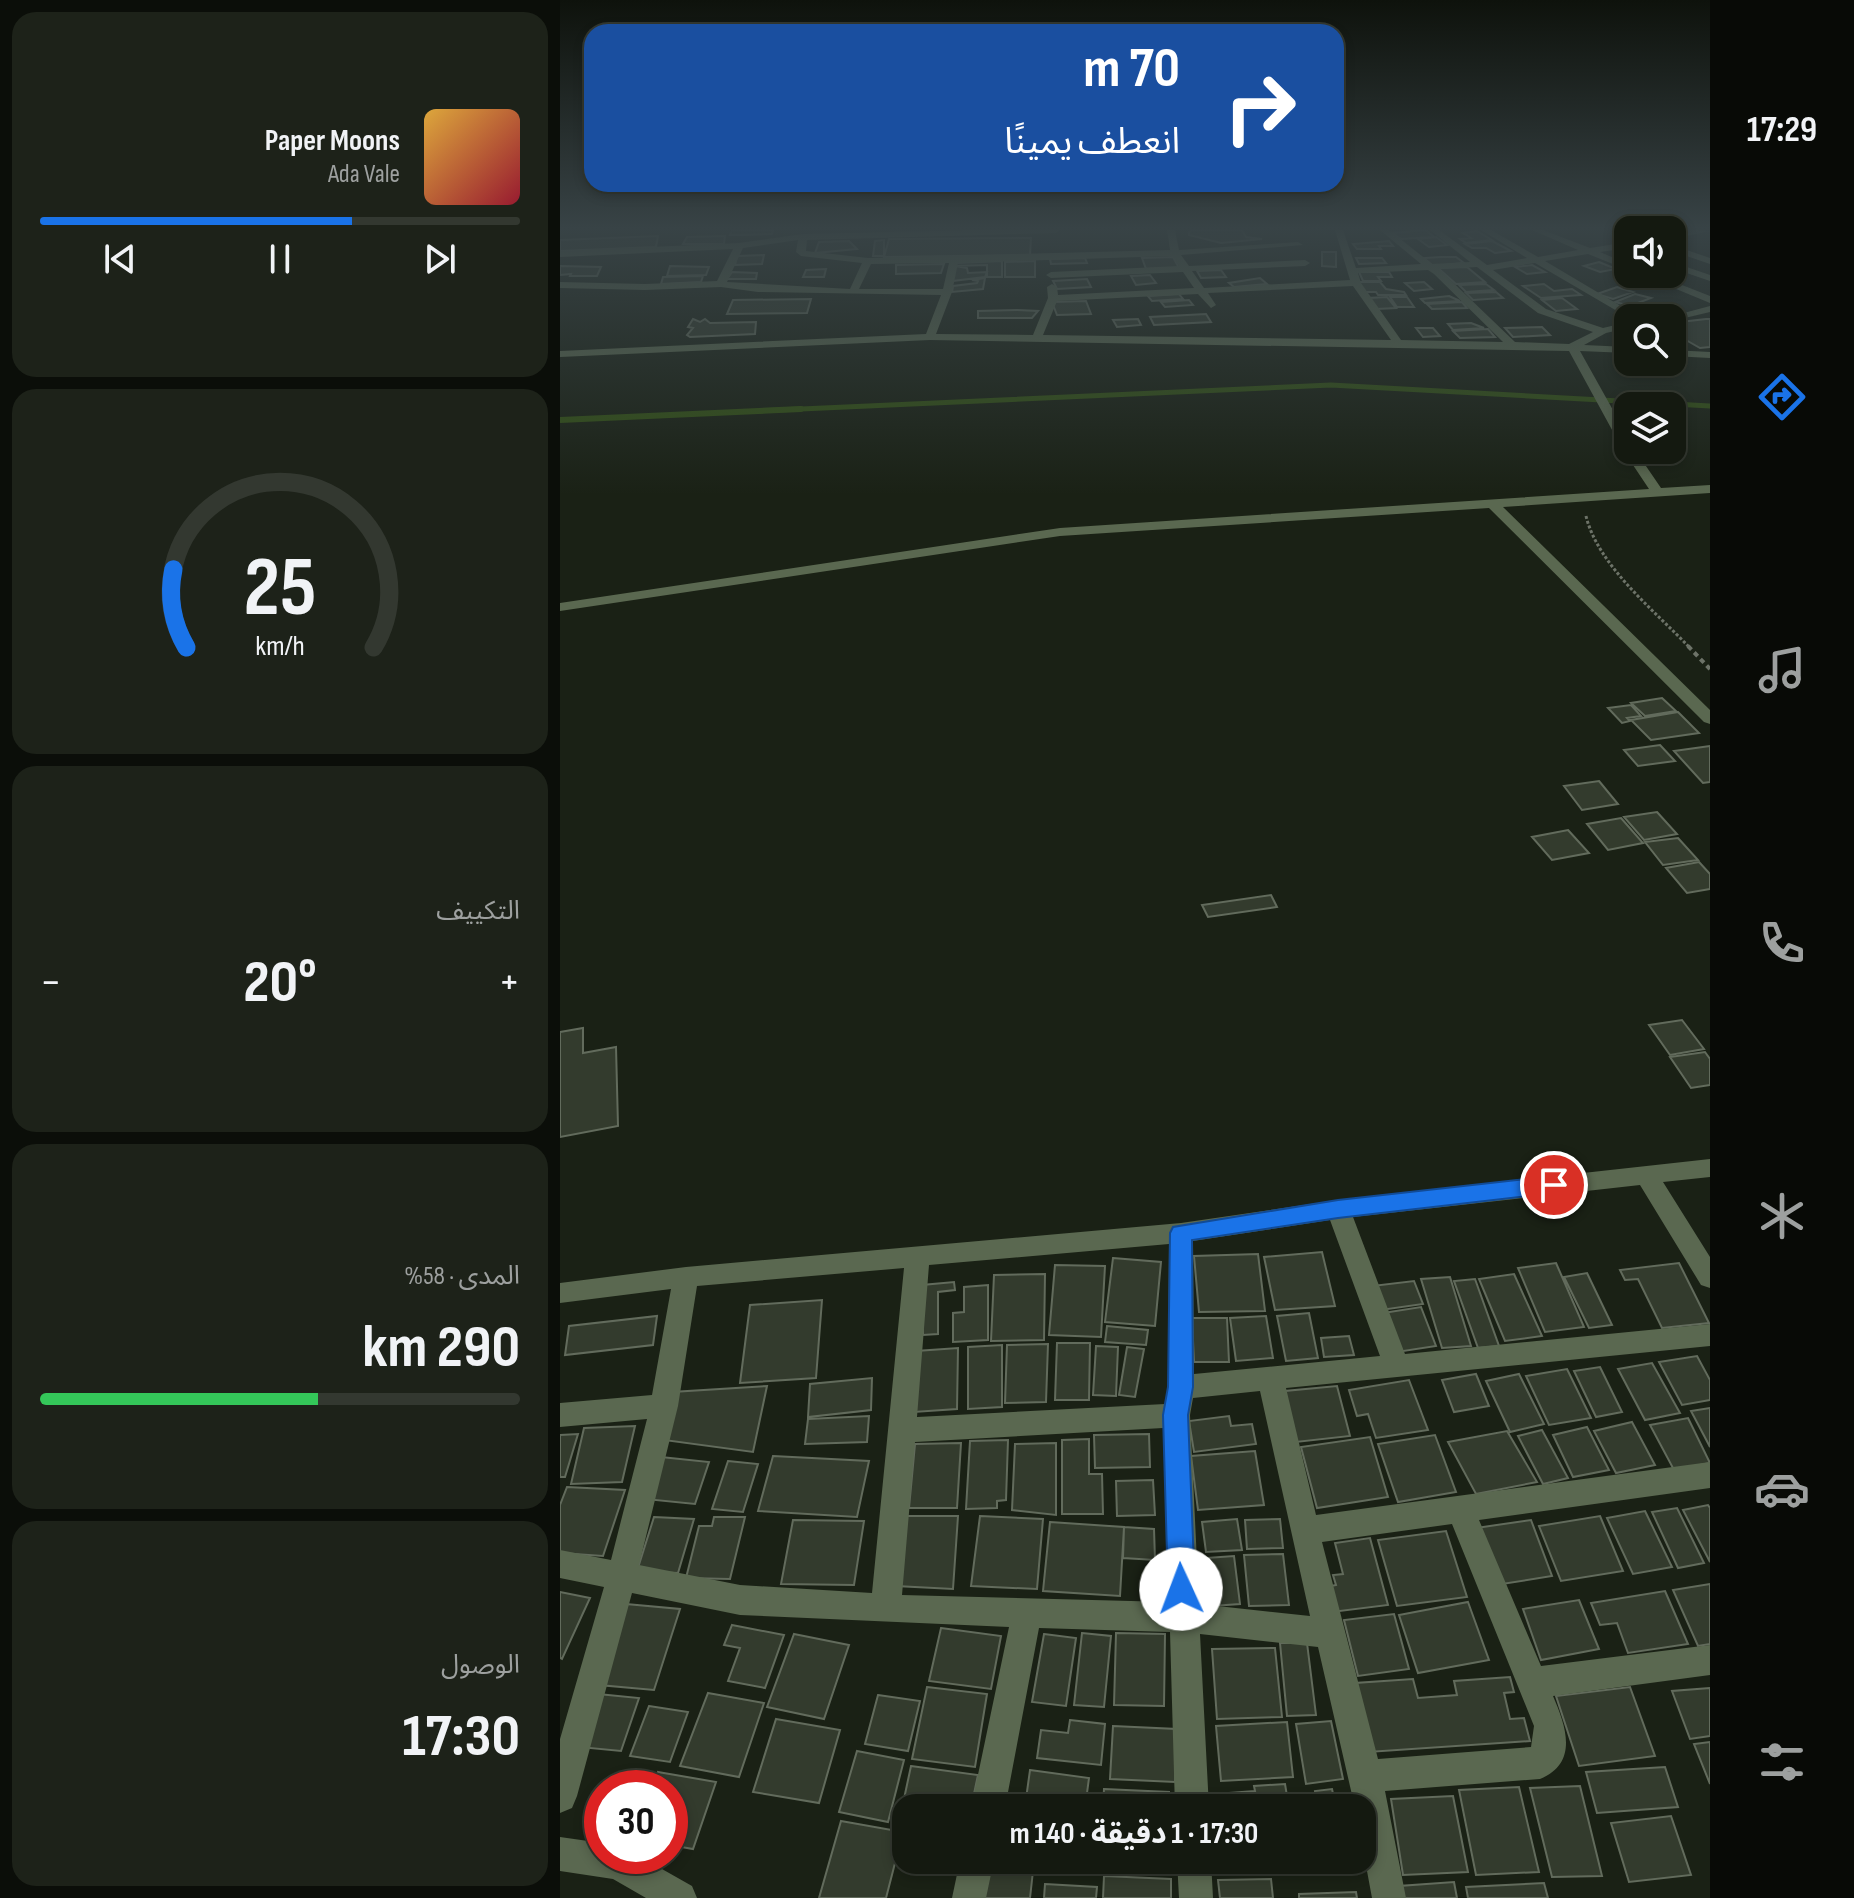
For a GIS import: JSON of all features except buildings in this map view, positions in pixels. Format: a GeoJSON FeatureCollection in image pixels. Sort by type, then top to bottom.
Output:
{"type":"FeatureCollection","features":[{"type":"Feature","properties":{"kind":"street"},"geometry":{"type":"LineString","coordinates":[[930,337],[937,319]]}},
{"type":"Feature","properties":{"kind":"street"},"geometry":{"type":"LineString","coordinates":[[1037,338],[1045,319]]}},
{"type":"Feature","properties":{"kind":"street"},"geometry":{"type":"LineString","coordinates":[[1381,319],[1398,343]]}},
{"type":"Feature","properties":{"kind":"street"},"geometry":{"type":"LineString","coordinates":[[1485,319],[1512,345]]}},
{"type":"Feature","properties":{"kind":"street"},"geometry":{"type":"LineString","coordinates":[[1565,319],[1602,331]]}},
{"type":"Feature","properties":{"kind":"street"},"geometry":{"type":"LineString","coordinates":[[1572,347],[1614,328]]}},
{"type":"Feature","properties":{"kind":"street"},"geometry":{"type":"LineString","coordinates":[[560,354],[930,337],[1512,345],[1614,349]]}},
{"type":"Feature","properties":{"kind":"street"},"geometry":{"type":"LineString","coordinates":[[1572,347],[1614,422]]}},
{"type":"Feature","properties":{"kind":"street"},"geometry":{"type":"LineString","coordinates":[[1686,354],[1710,355]]}},
{"type":"Feature","properties":{"kind":"street"},"geometry":{"type":"LineString","coordinates":[[1639,464],[1657,492]]}},
{"type":"Feature","properties":{"kind":"street"},"geometry":{"type":"LineString","coordinates":[[560,607],[1060,532],[1710,489]]}},
{"type":"Feature","properties":{"kind":"street"},"geometry":{"type":"LineString","coordinates":[[1491,502],[1710,719]]}},
{"type":"Feature","properties":{"kind":"street"},"geometry":{"type":"LineString","coordinates":[[560,1293],[686,1277],[1181,1233],[1338,1209],[1710,1168]]}},
{"type":"Feature","properties":{"kind":"street"},"geometry":{"type":"LineString","coordinates":[[1646,1174],[1710,1278]]}},
{"type":"Feature","properties":{"kind":"street"},"geometry":{"type":"LineString","coordinates":[[1338,1209],[1396,1364]]}},
{"type":"Feature","properties":{"kind":"street"},"geometry":{"type":"LineString","coordinates":[[1181,1233],[1178,1401],[1182,1617],[1191,1794]]}},
{"type":"Feature","properties":{"kind":"street"},"geometry":{"type":"LineString","coordinates":[[886,1609],[917,1257]]}},
{"type":"Feature","properties":{"kind":"street"},"geometry":{"type":"LineString","coordinates":[[560,1796],[621,1578],[664,1406],[686,1277]]}},
{"type":"Feature","properties":{"kind":"street"},"geometry":{"type":"LineString","coordinates":[[901,1430],[1178,1401],[1271,1380],[1396,1364],[1710,1335]]}},
{"type":"Feature","properties":{"kind":"street"},"geometry":{"type":"LineString","coordinates":[[1271,1380],[1329,1633],[1366,1776],[1389,1898]]}},
{"type":"Feature","properties":{"kind":"street"},"geometry":{"type":"LineString","coordinates":[[560,1415],[664,1406]]}},
{"type":"Feature","properties":{"kind":"street"},"geometry":{"type":"LineString","coordinates":[[1307,1530],[1710,1475]]}},
{"type":"Feature","properties":{"kind":"street"},"geometry":{"type":"LineString","coordinates":[[1366,1776],[1540,1763],[1550,1749],[1550,1726],[1460,1509]]}},
{"type":"Feature","properties":{"kind":"street"},"geometry":{"type":"LineString","coordinates":[[560,1564],[740,1600],[886,1609],[1182,1617],[1329,1633]]}},
{"type":"Feature","properties":{"kind":"street"},"geometry":{"type":"LineString","coordinates":[[991,1794],[1027,1613]]}},
{"type":"Feature","properties":{"kind":"street"},"geometry":{"type":"LineString","coordinates":[[1533,1683],[1710,1660]]}},
{"type":"Feature","properties":{"kind":"street"},"geometry":{"type":"LineString","coordinates":[[560,1854],[618,1863],[680,1898]]}},
{"type":"Feature","properties":{"kind":"street"},"geometry":{"type":"LineString","coordinates":[[969,1898],[974,1874]]}},
{"type":"Feature","properties":{"kind":"street"},"geometry":{"type":"LineString","coordinates":[[1195,1874],[1196,1898]]}},
{"type":"Feature","properties":{"kind":"path"},"geometry":{"type":"LineString","coordinates":[[1583,495],[1591,536],[1608,561],[1710,669]]}},
{"type":"Feature","properties":{"kind":"waterway"},"geometry":{"type":"LineString","coordinates":[[781,410],[1331,385],[1710,406]]}},
{"type":"Feature","properties":{"kind":"waterway"},"geometry":{"type":"LineString","coordinates":[[781,410],[801,409]]}},
{"type":"Feature","properties":{"kind":"waterway"},"geometry":{"type":"LineString","coordinates":[[560,420],[781,410]]}},
{"type":"Feature","properties":{"kind":"waterway"},"geometry":{"type":"LineString","coordinates":[[757,411],[781,410]]}},
{"type":"Feature","properties":{"kind":"route"},"geometry":{"type":"LineString","coordinates":[[1181,1589],[1176,1415],[1181,1387],[1181,1233],[1338,1209],[1554,1185]]}}]}
